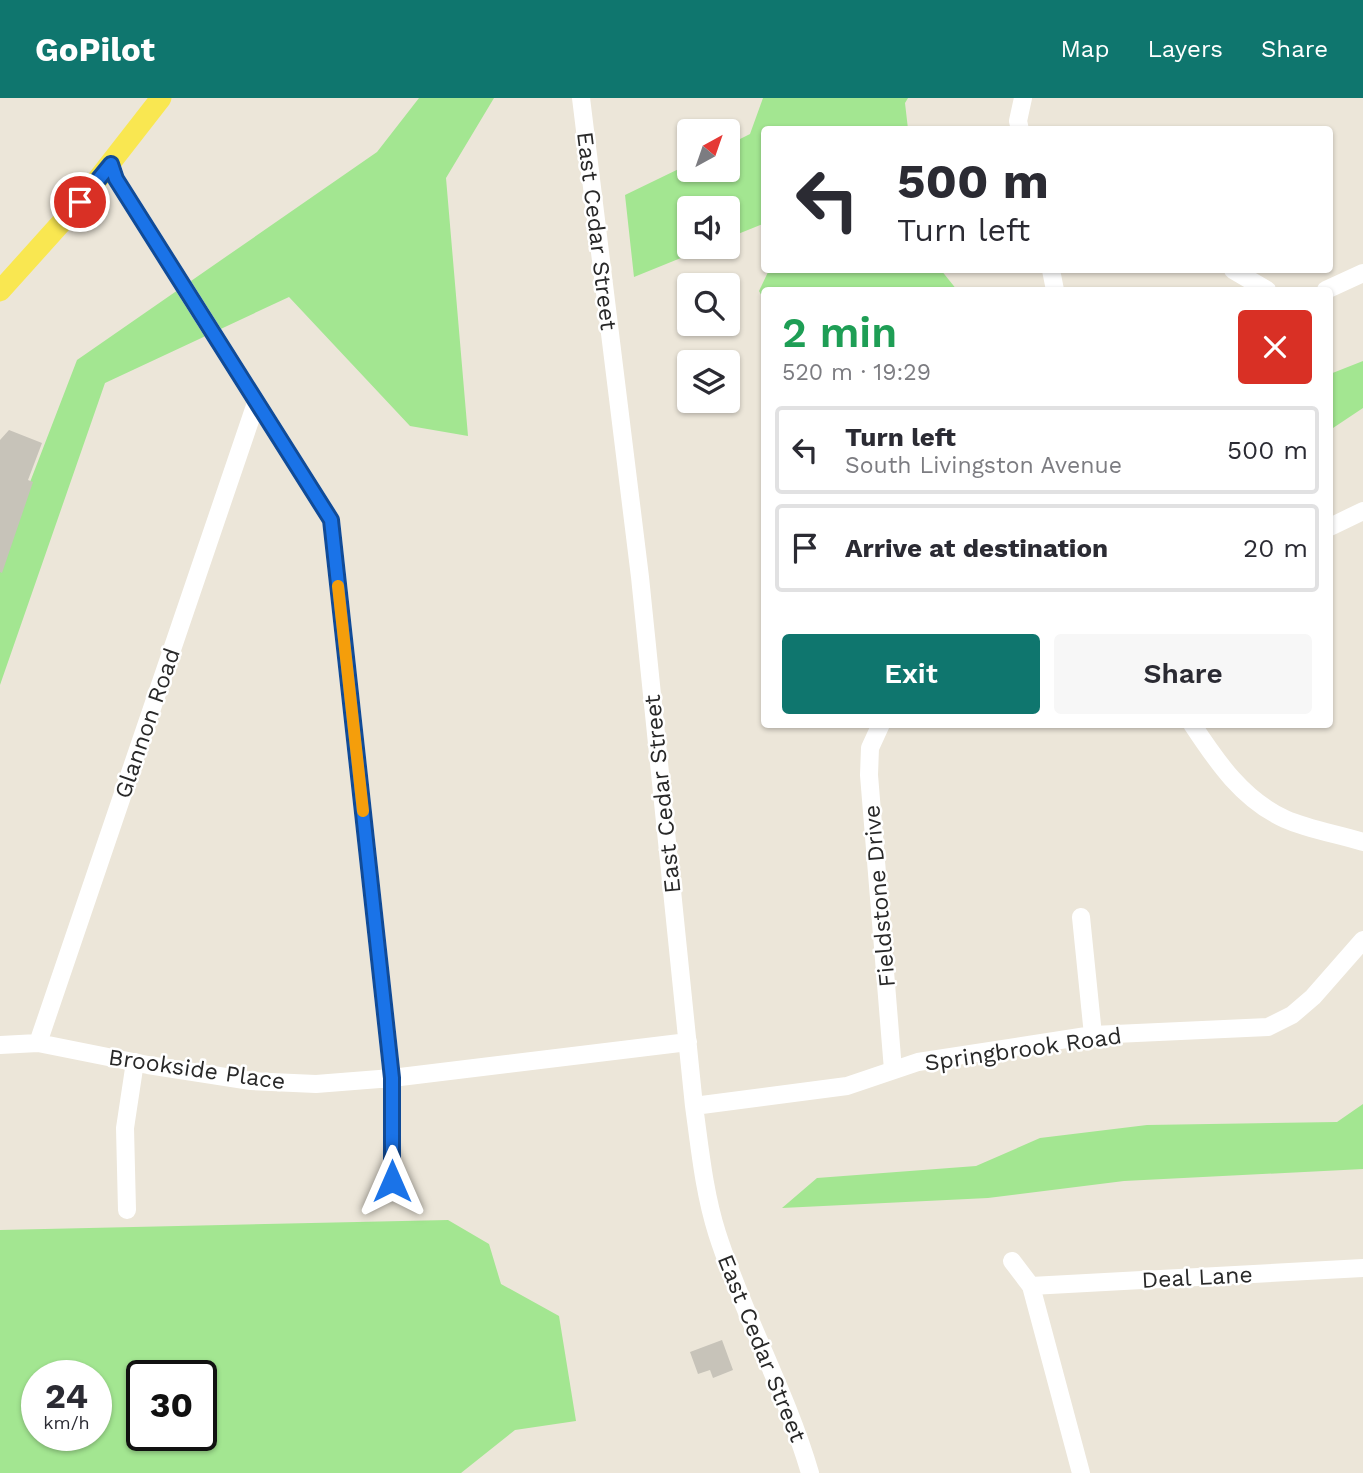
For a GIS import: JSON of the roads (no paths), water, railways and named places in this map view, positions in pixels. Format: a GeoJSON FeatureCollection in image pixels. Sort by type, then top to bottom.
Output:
{"type":"FeatureCollection","features":[{"type":"Feature","properties":{"kind":"main road"},"geometry":{"type":"LineString","coordinates":[[3,280],[111,164],[161,98]]}},
{"type":"Feature","properties":{"kind":"street","name":"East Cedar Street"},"geometry":{"type":"LineString","coordinates":[[581,98],[639,564],[694,1107],[707,1196],[739,1296],[788,1410],[810,1473]]}},
{"type":"Feature","properties":{"kind":"street"},"geometry":{"type":"LineString","coordinates":[[1019,126],[1023,98]]}},
{"type":"Feature","properties":{"kind":"street"},"geometry":{"type":"LineString","coordinates":[[111,164],[116,179],[331,520],[392,1078],[392,1181]]}},
{"type":"Feature","properties":{"kind":"street"},"geometry":{"type":"LineString","coordinates":[[1238,273],[1262,287]]}},
{"type":"Feature","properties":{"kind":"street"},"geometry":{"type":"LineString","coordinates":[[1333,287],[1363,273]]}},
{"type":"Feature","properties":{"kind":"street","name":"Glannon Road"},"geometry":{"type":"LineString","coordinates":[[38,1043],[256,403]]}},
{"type":"Feature","properties":{"kind":"street"},"geometry":{"type":"LineString","coordinates":[[1333,526],[1363,511]]}},
{"type":"Feature","properties":{"kind":"street","name":"Fieldstone Drive"},"geometry":{"type":"LineString","coordinates":[[879,728],[870,748],[869,775],[893,1070]]}},
{"type":"Feature","properties":{"kind":"street"},"geometry":{"type":"LineString","coordinates":[[1195,728],[1221,768],[1254,801],[1285,819],[1363,842]]}},
{"type":"Feature","properties":{"kind":"street"},"geometry":{"type":"LineString","coordinates":[[1081,916],[1093,1035]]}},
{"type":"Feature","properties":{"kind":"street","name":"Springbrook Road"},"geometry":{"type":"LineString","coordinates":[[694,1107],[847,1086],[918,1062],[1093,1035],[1268,1027],[1293,1015],[1313,997],[1363,940]]}},
{"type":"Feature","properties":{"kind":"street","name":"Brookside Place"},"geometry":{"type":"LineString","coordinates":[[0,1045],[38,1043],[251,1081],[316,1084],[392,1078],[688,1042]]}},
{"type":"Feature","properties":{"kind":"street"},"geometry":{"type":"LineString","coordinates":[[127,1210],[125,1128],[135,1062]]}},
{"type":"Feature","properties":{"kind":"street"},"geometry":{"type":"LineString","coordinates":[[1012,1261],[1031,1286],[1081,1473]]}},
{"type":"Feature","properties":{"kind":"street","name":"Deal Lane"},"geometry":{"type":"LineString","coordinates":[[1031,1286],[1363,1268]]}}]}
